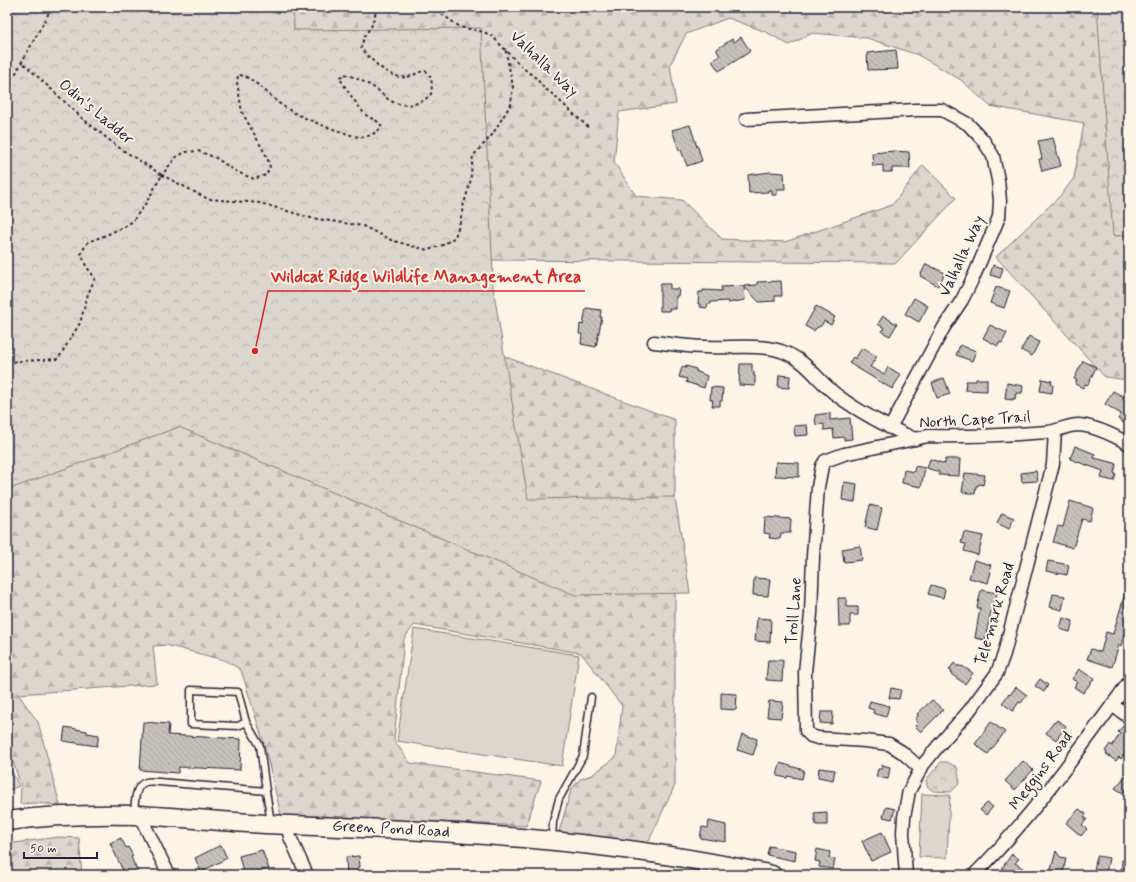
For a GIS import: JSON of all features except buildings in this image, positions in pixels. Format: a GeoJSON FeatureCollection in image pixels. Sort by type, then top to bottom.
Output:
{"type":"FeatureCollection","features":[{"type":"Feature","properties":{"kind":"main road","name":"Green Pond Road"},"geometry":{"type":"LineString","coordinates":[[7,821],[68,815],[137,815],[279,824],[432,831],[552,841],[648,852],[706,861],[772,875]]}},
{"type":"Feature","properties":{"kind":"street","name":"Valhalla Way"},"geometry":{"type":"LineString","coordinates":[[746,119],[942,110],[968,124],[983,140],[993,156],[998,180],[1000,201],[999,217],[962,300],[944,327],[890,428]]}},
{"type":"Feature","properties":{"kind":"street","name":"North Cape Trail"},"geometry":{"type":"LineString","coordinates":[[654,342],[704,347],[766,348],[783,352],[800,360],[836,395],[861,412],[890,428],[915,439],[928,436],[1022,434],[1055,431],[1077,425],[1115,436],[1129,444]]}},
{"type":"Feature","properties":{"kind":"street","name":"Telemark Road"},"geometry":{"type":"LineString","coordinates":[[906,875],[903,834],[904,817],[909,791],[921,769],[939,745],[969,711],[997,673],[1004,654],[1052,464],[1055,431]]}},
{"type":"Feature","properties":{"kind":"street","name":"Troll Lane"},"geometry":{"type":"LineString","coordinates":[[915,439],[844,454],[825,461],[822,466],[818,487],[805,672],[806,732],[811,736],[818,738],[889,744],[902,752],[921,769]]}},
{"type":"Feature","properties":{"kind":"street","name":"Meggins Road"},"geometry":{"type":"LineString","coordinates":[[974,875],[1033,810],[1129,682]]}},
{"type":"Feature","properties":{"kind":"street"},"geometry":{"type":"LineString","coordinates":[[1112,705],[1129,717]]}},
{"type":"Feature","properties":{"kind":"street"},"geometry":{"type":"LineString","coordinates":[[137,815],[169,875]]}},
{"type":"Feature","properties":{"kind":"street"},"geometry":{"type":"LineString","coordinates":[[279,824],[290,837],[307,875]]}},
{"type":"Feature","properties":{"kind":"lane"},"geometry":{"type":"LineString","coordinates":[[246,722],[238,726],[191,724],[191,690],[238,692],[246,722],[260,746],[266,791],[279,824]]}},
{"type":"Feature","properties":{"kind":"lane"},"geometry":{"type":"LineString","coordinates":[[552,841],[553,822],[559,799],[583,756],[591,697]]}},
{"type":"Feature","properties":{"kind":"lane"},"geometry":{"type":"LineString","coordinates":[[137,815],[136,794],[141,785],[146,782],[266,791]]}},
{"type":"Feature","properties":{"kind":"path"},"geometry":{"type":"LineString","coordinates":[[7,82],[10,77],[16,73],[21,61],[52,7]]}},
{"type":"Feature","properties":{"kind":"path"},"geometry":{"type":"LineString","coordinates":[[7,362],[58,359],[80,323],[88,294],[95,278],[86,266],[81,253],[84,247],[88,242],[132,222],[146,203],[162,175],[176,157],[186,152],[198,150],[216,158],[237,172],[254,179],[266,174],[270,167],[267,157],[242,112],[237,82],[238,75],[242,75],[254,82],[283,106],[307,118],[342,132],[362,137],[375,134],[382,127],[376,120],[369,118],[363,113],[342,83],[340,78],[344,74],[376,89],[390,101],[414,105],[425,101],[431,94],[432,84],[430,75],[426,71],[421,71],[408,77],[397,76],[377,65],[361,48],[364,37],[372,25],[377,7]]}},
{"type":"Feature","properties":{"kind":"path","name":"Valhalla Way"},"geometry":{"type":"LineString","coordinates":[[432,7],[460,27],[484,32],[492,36],[523,68],[536,78],[544,88],[588,127]]}},
{"type":"Feature","properties":{"kind":"path","name":"Odin's Ladder"},"geometry":{"type":"LineString","coordinates":[[21,61],[83,119],[118,147],[162,175],[208,199],[260,203],[311,218],[363,226],[391,240],[428,250],[443,245],[455,237],[470,183],[473,156],[492,135],[511,104],[513,86],[505,48]]}},
{"type":"Feature","properties":{"kind":"green space"},"geometry":{"type":"Polygon","coordinates":[[[7,7],[1129,7],[1129,380],[1105,377],[996,257],[1061,195],[1074,178],[1084,123],[990,106],[961,80],[918,55],[867,38],[813,33],[789,45],[766,32],[728,18],[686,34],[670,65],[676,104],[619,112],[614,162],[636,196],[682,200],[722,239],[785,242],[892,205],[923,165],[956,198],[896,263],[492,260],[490,351],[675,420],[675,785],[646,847],[559,832],[571,790],[580,779],[592,775],[616,757],[622,706],[581,653],[414,625],[404,639],[394,740],[410,763],[541,781],[526,826],[281,815],[264,744],[241,670],[227,661],[166,645],[153,646],[157,684],[18,694],[38,722],[60,805],[34,803],[20,804],[21,786],[7,743],[7,7]]]}},
{"type":"Feature","properties":{"kind":"green space"},"geometry":{"type":"Polygon","coordinates":[[[7,7],[293,7],[294,30],[481,28],[493,275],[491,275],[528,499],[675,497],[690,593],[575,595],[179,427],[7,490],[7,7]]]}},
{"type":"Feature","properties":{"kind":"green space"},"geometry":{"type":"Polygon","coordinates":[[[1097,7],[1129,7],[1129,235],[1113,236],[1097,7]]]}},
{"type":"Feature","properties":{"kind":"green space"},"geometry":{"type":"Polygon","coordinates":[[[414,629],[579,655],[562,766],[397,741],[414,629]]]}},
{"type":"Feature","properties":{"kind":"green space"},"geometry":{"type":"Polygon","coordinates":[[[7,761],[19,786],[7,791],[7,761]]]}},
{"type":"Feature","properties":{"kind":"green space"},"geometry":{"type":"Polygon","coordinates":[[[941,762],[947,762],[957,767],[960,783],[951,792],[933,791],[927,786],[926,780],[941,762]]]}},
{"type":"Feature","properties":{"kind":"green space"},"geometry":{"type":"Polygon","coordinates":[[[922,794],[950,795],[947,858],[919,857],[922,794]]]}},
{"type":"Feature","properties":{"kind":"green space"},"geometry":{"type":"Polygon","coordinates":[[[58,837],[79,838],[82,875],[7,875],[7,844],[58,837]]]}},
{"type":"Feature","properties":{"kind":"place","name":"Wildcat Ridge Wildlife Management Area"},"geometry":{"type":"Point","coordinates":[255,351]}}]}
